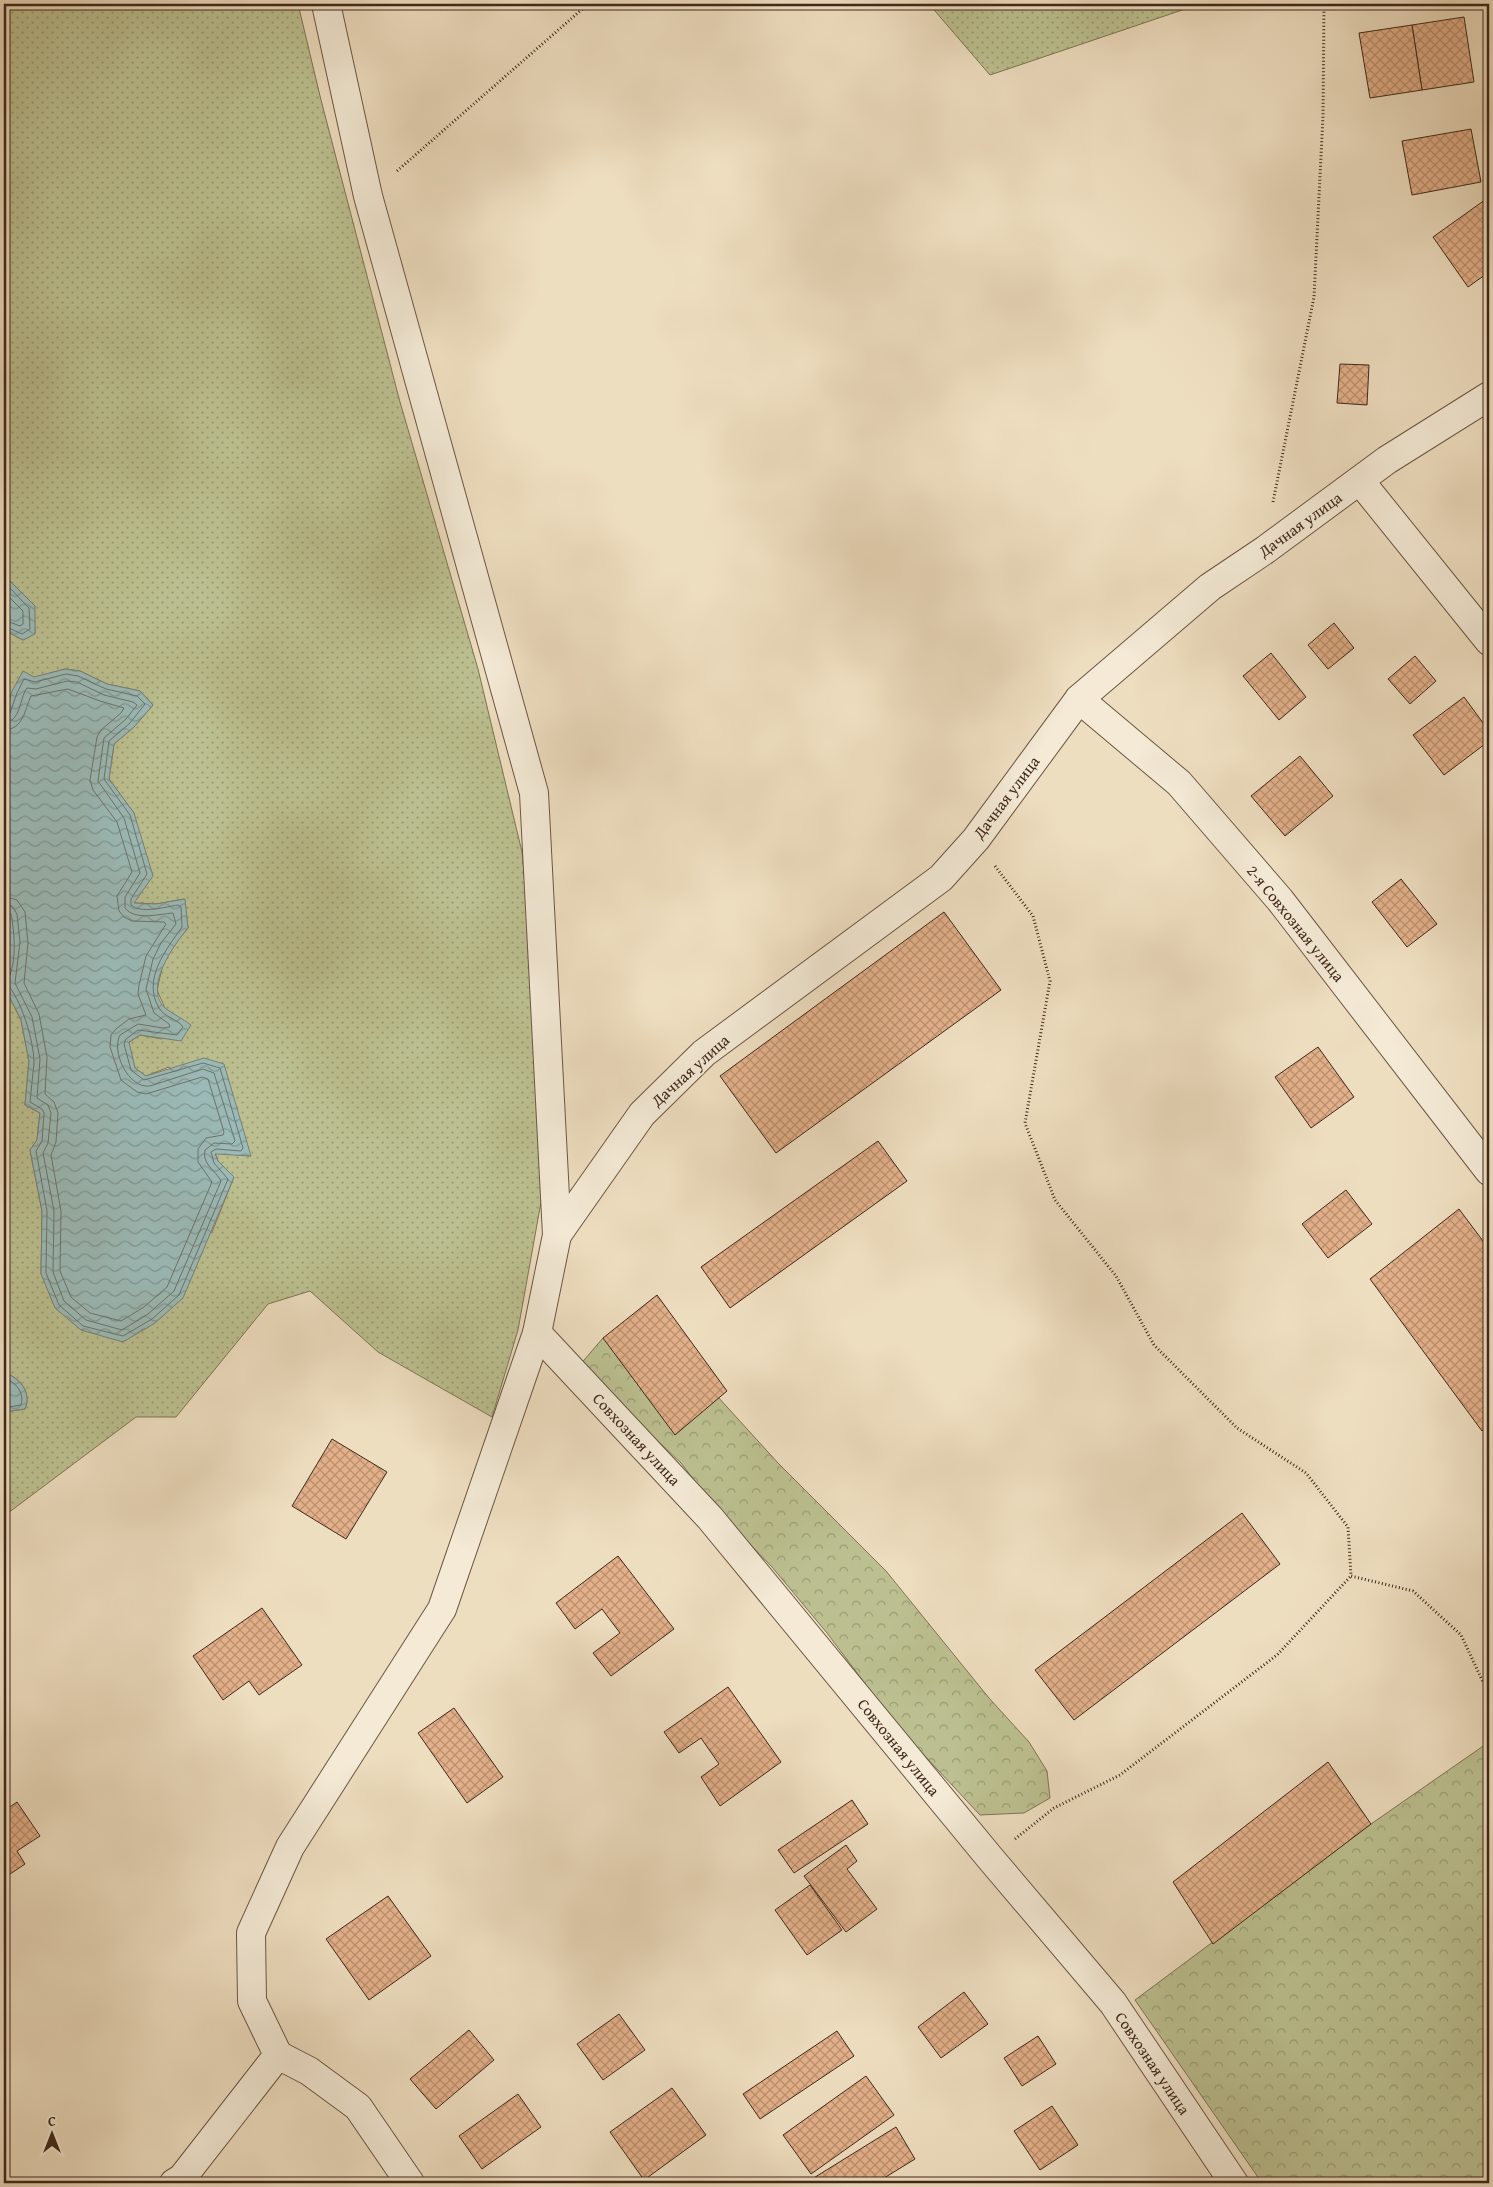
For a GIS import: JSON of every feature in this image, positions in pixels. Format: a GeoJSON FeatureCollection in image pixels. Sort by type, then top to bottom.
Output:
{"type":"FeatureCollection","features":[{"type":"Feature","properties":{"kind":"street"},"geometry":{"type":"LineString","coordinates":[[326,4],[368,196],[534,793],[557,1235],[537,1333],[442,1609],[290,1847],[251,1933],[252,2001],[278,2054],[309,2071],[358,2107],[410,2183]]}},
{"type":"Feature","properties":{"kind":"street","name":"Дачная улица"},"geometry":{"type":"LineString","coordinates":[[557,1235],[642,1114],[704,1053],[941,878],[976,839],[1079,699],[1210,587],[1265,550],[1387,460],[1489,396]]}},
{"type":"Feature","properties":{"kind":"street"},"geometry":{"type":"LineString","coordinates":[[1360,480],[1489,641]]}},
{"type":"Feature","properties":{"kind":"street","name":"2-я Совхозная улица"},"geometry":{"type":"LineString","coordinates":[[1079,699],[1179,783],[1280,900],[1489,1171]]}},
{"type":"Feature","properties":{"kind":"street","name":"Совхозная улица"},"geometry":{"type":"LineString","coordinates":[[537,1333],[710,1518],[990,1858],[1113,2003],[1234,2183]]}},
{"type":"Feature","properties":{"kind":"street"},"geometry":{"type":"LineString","coordinates":[[174,2183],[182,2178],[278,2054]]}},
{"type":"Feature","properties":{"kind":"path"},"geometry":{"type":"LineString","coordinates":[[368,196],[588,4]]}},
{"type":"Feature","properties":{"kind":"path"},"geometry":{"type":"LineString","coordinates":[[1265,550],[1280,461],[1314,297],[1323,116],[1324,4]]}},
{"type":"Feature","properties":{"kind":"path"},"geometry":{"type":"LineString","coordinates":[[976,839],[1033,916],[1050,981],[1025,1123],[1055,1200],[1116,1276],[1154,1345],[1237,1428],[1306,1473],[1348,1527],[1351,1576],[1269,1661],[1120,1775],[1054,1808],[990,1858]]}},
{"type":"Feature","properties":{"kind":"path"},"geometry":{"type":"LineString","coordinates":[[1351,1576],[1413,1591],[1461,1635],[1483,1682],[1489,1686]]}},
{"type":"Feature","properties":{"kind":"green space"},"geometry":{"type":"Polygon","coordinates":[[[4,4],[298,4],[321,100],[400,402],[478,669],[522,852],[540,1042],[543,1191],[518,1330],[492,1417],[378,1352],[310,1291],[268,1304],[176,1417],[136,1417],[4,1516],[4,1418],[11,1411],[25,1409],[27,1397],[20,1382],[4,1373],[4,904],[9,943],[5,988],[21,1020],[29,1061],[25,1105],[40,1113],[37,1140],[30,1150],[42,1211],[41,1274],[212,1232],[234,1177],[218,1161],[215,1153],[251,1156],[169,1067],[146,1076],[135,1068],[128,1043],[140,1035],[162,1039],[164,1006],[157,990],[163,964],[170,950],[188,928],[184,899],[156,904],[134,903],[134,813],[109,779],[114,744],[134,727],[153,705],[140,691],[107,684],[80,671],[65,669],[34,678],[4,740],[4,630],[23,640],[35,633],[34,606],[5,576],[4,566],[4,4]]]}},
{"type":"Feature","properties":{"kind":"green space"},"geometry":{"type":"Polygon","coordinates":[[[929,4],[1200,4],[990,75],[929,4]]]}},
{"type":"Feature","properties":{"kind":"green space"},"geometry":{"type":"Polygon","coordinates":[[[603,1338],[718,1397],[778,1463],[886,1571],[989,1698],[1029,1742],[1047,1771],[1050,1798],[1024,1813],[980,1815],[897,1726],[827,1633],[772,1567],[717,1510],[681,1463],[579,1366],[603,1338]]]}},
{"type":"Feature","properties":{"kind":"green space"},"geometry":{"type":"Polygon","coordinates":[[[1489,1742],[1489,2183],[1262,2183],[1135,2000],[1371,1824],[1489,1742]]]}},
{"type":"Feature","properties":{"kind":"water"},"geometry":{"type":"Polygon","coordinates":[[[4,566],[5,576],[35,606],[35,634],[23,640],[4,630],[4,566]]]}},
{"type":"Feature","properties":{"kind":"water"},"geometry":{"type":"Polygon","coordinates":[[[65,669],[80,671],[107,684],[140,691],[153,705],[134,727],[114,744],[109,779],[134,813],[153,876],[134,903],[156,904],[185,899],[188,928],[175,945],[163,966],[157,989],[159,999],[165,1008],[191,1025],[181,1041],[140,1035],[129,1042],[135,1068],[146,1076],[204,1058],[224,1064],[251,1156],[215,1154],[218,1161],[234,1177],[183,1298],[155,1323],[123,1342],[81,1330],[55,1308],[41,1274],[42,1211],[30,1150],[37,1140],[40,1113],[25,1105],[29,1061],[21,1020],[5,988],[9,943],[4,904],[4,740],[6,711],[12,691],[23,671],[34,677],[65,669]]]}},
{"type":"Feature","properties":{"kind":"water"},"geometry":{"type":"Polygon","coordinates":[[[4,1373],[20,1382],[26,1392],[27,1403],[25,1409],[11,1411],[4,1418],[4,1373]]]}},
{"type":"Feature","properties":{"kind":"building"},"geometry":{"type":"Polygon","coordinates":[[[1464,17],[1474,82],[1422,90],[1412,25],[1464,17]]]}},
{"type":"Feature","properties":{"kind":"building"},"geometry":{"type":"Polygon","coordinates":[[[1412,25],[1422,90],[1370,98],[1359,33],[1412,25]]]}},
{"type":"Feature","properties":{"kind":"building"},"geometry":{"type":"Polygon","coordinates":[[[1471,129],[1481,182],[1412,195],[1402,141],[1471,129]]]}},
{"type":"Feature","properties":{"kind":"building"},"geometry":{"type":"Polygon","coordinates":[[[1489,197],[1489,272],[1468,287],[1433,237],[1489,197]]]}},
{"type":"Feature","properties":{"kind":"building"},"geometry":{"type":"Polygon","coordinates":[[[1340,364],[1369,365],[1367,405],[1337,403],[1340,364]]]}},
{"type":"Feature","properties":{"kind":"building"},"geometry":{"type":"Polygon","coordinates":[[[1334,623],[1354,648],[1328,669],[1308,645],[1334,623]]]}},
{"type":"Feature","properties":{"kind":"building"},"geometry":{"type":"Polygon","coordinates":[[[1271,653],[1306,697],[1279,720],[1243,676],[1271,653]]]}},
{"type":"Feature","properties":{"kind":"building"},"geometry":{"type":"Polygon","coordinates":[[[1415,656],[1436,681],[1410,704],[1388,679],[1415,656]]]}},
{"type":"Feature","properties":{"kind":"building"},"geometry":{"type":"Polygon","coordinates":[[[1464,697],[1489,731],[1489,741],[1444,775],[1413,735],[1464,697]]]}},
{"type":"Feature","properties":{"kind":"building"},"geometry":{"type":"Polygon","coordinates":[[[1300,756],[1333,796],[1285,836],[1251,796],[1300,756]]]}},
{"type":"Feature","properties":{"kind":"building"},"geometry":{"type":"Polygon","coordinates":[[[1401,879],[1437,924],[1407,947],[1372,902],[1401,879]]]}},
{"type":"Feature","properties":{"kind":"building"},"geometry":{"type":"Polygon","coordinates":[[[944,912],[1001,990],[776,1153],[720,1076],[944,912]]]}},
{"type":"Feature","properties":{"kind":"building"},"geometry":{"type":"Polygon","coordinates":[[[1318,1047],[1354,1097],[1311,1128],[1275,1077],[1318,1047]]]}},
{"type":"Feature","properties":{"kind":"building"},"geometry":{"type":"Polygon","coordinates":[[[878,1141],[907,1181],[730,1308],[701,1267],[878,1141]]]}},
{"type":"Feature","properties":{"kind":"building"},"geometry":{"type":"Polygon","coordinates":[[[1346,1190],[1372,1224],[1328,1258],[1302,1224],[1346,1190]]]}},
{"type":"Feature","properties":{"kind":"building"},"geometry":{"type":"Polygon","coordinates":[[[1459,1209],[1489,1249],[1489,1425],[1482,1431],[1370,1279],[1459,1209]]]}},
{"type":"Feature","properties":{"kind":"building"},"geometry":{"type":"Polygon","coordinates":[[[657,1295],[727,1391],[675,1435],[603,1338],[657,1295]]]}},
{"type":"Feature","properties":{"kind":"building"},"geometry":{"type":"Polygon","coordinates":[[[332,1439],[387,1472],[346,1539],[292,1506],[332,1439]]]}},
{"type":"Feature","properties":{"kind":"building"},"geometry":{"type":"Polygon","coordinates":[[[1242,1513],[1280,1564],[1074,1720],[1035,1670],[1242,1513]]]}},
{"type":"Feature","properties":{"kind":"building"},"geometry":{"type":"Polygon","coordinates":[[[618,1556],[674,1629],[611,1676],[593,1653],[620,1633],[602,1609],[575,1629],[556,1603],[618,1556]]]}},
{"type":"Feature","properties":{"kind":"building"},"geometry":{"type":"Polygon","coordinates":[[[262,1608],[302,1665],[259,1695],[249,1681],[223,1700],[193,1656],[262,1608]]]}},
{"type":"Feature","properties":{"kind":"building"},"geometry":{"type":"Polygon","coordinates":[[[728,1687],[781,1762],[720,1806],[701,1777],[719,1764],[701,1738],[679,1753],[664,1732],[728,1687]]]}},
{"type":"Feature","properties":{"kind":"building"},"geometry":{"type":"Polygon","coordinates":[[[454,1708],[503,1777],[467,1803],[418,1733],[454,1708]]]}},
{"type":"Feature","properties":{"kind":"building"},"geometry":{"type":"Polygon","coordinates":[[[1328,1762],[1371,1824],[1213,1944],[1173,1882],[1328,1762]]]}},
{"type":"Feature","properties":{"kind":"building"},"geometry":{"type":"Polygon","coordinates":[[[852,1800],[868,1824],[794,1873],[778,1850],[852,1800]]]}},
{"type":"Feature","properties":{"kind":"building"},"geometry":{"type":"Polygon","coordinates":[[[17,1802],[40,1836],[17,1851],[25,1864],[4,1878],[4,1811],[17,1802]]]}},
{"type":"Feature","properties":{"kind":"building"},"geometry":{"type":"Polygon","coordinates":[[[846,1845],[857,1861],[847,1869],[877,1909],[846,1932],[804,1876],[846,1845]]]}},
{"type":"Feature","properties":{"kind":"building"},"geometry":{"type":"Polygon","coordinates":[[[810,1885],[842,1930],[807,1955],[775,1910],[810,1885]]]}},
{"type":"Feature","properties":{"kind":"building"},"geometry":{"type":"Polygon","coordinates":[[[388,1896],[431,1956],[369,2000],[326,1939],[388,1896]]]}},
{"type":"Feature","properties":{"kind":"building"},"geometry":{"type":"Polygon","coordinates":[[[964,1992],[988,2024],[941,2058],[918,2027],[964,1992]]]}},
{"type":"Feature","properties":{"kind":"building"},"geometry":{"type":"Polygon","coordinates":[[[619,2014],[645,2050],[603,2080],[577,2044],[619,2014]]]}},
{"type":"Feature","properties":{"kind":"building"},"geometry":{"type":"Polygon","coordinates":[[[469,2030],[494,2060],[436,2109],[410,2079],[469,2030]]]}},
{"type":"Feature","properties":{"kind":"building"},"geometry":{"type":"Polygon","coordinates":[[[837,2031],[854,2056],[760,2119],[743,2094],[837,2031]]]}},
{"type":"Feature","properties":{"kind":"building"},"geometry":{"type":"Polygon","coordinates":[[[1038,2036],[1056,2064],[1022,2086],[1004,2058],[1038,2036]]]}},
{"type":"Feature","properties":{"kind":"building"},"geometry":{"type":"Polygon","coordinates":[[[866,2076],[894,2115],[811,2174],[783,2135],[866,2076]]]}},
{"type":"Feature","properties":{"kind":"building"},"geometry":{"type":"Polygon","coordinates":[[[672,2088],[706,2135],[644,2180],[610,2132],[672,2088]]]}},
{"type":"Feature","properties":{"kind":"building"},"geometry":{"type":"Polygon","coordinates":[[[518,2094],[541,2127],[482,2169],[459,2136],[518,2094]]]}},
{"type":"Feature","properties":{"kind":"building"},"geometry":{"type":"Polygon","coordinates":[[[1052,2106],[1078,2145],[1040,2170],[1014,2131],[1052,2106]]]}},
{"type":"Feature","properties":{"kind":"building"},"geometry":{"type":"Polygon","coordinates":[[[896,2127],[915,2159],[876,2183],[814,2183],[812,2179],[896,2127]]]}}]}
